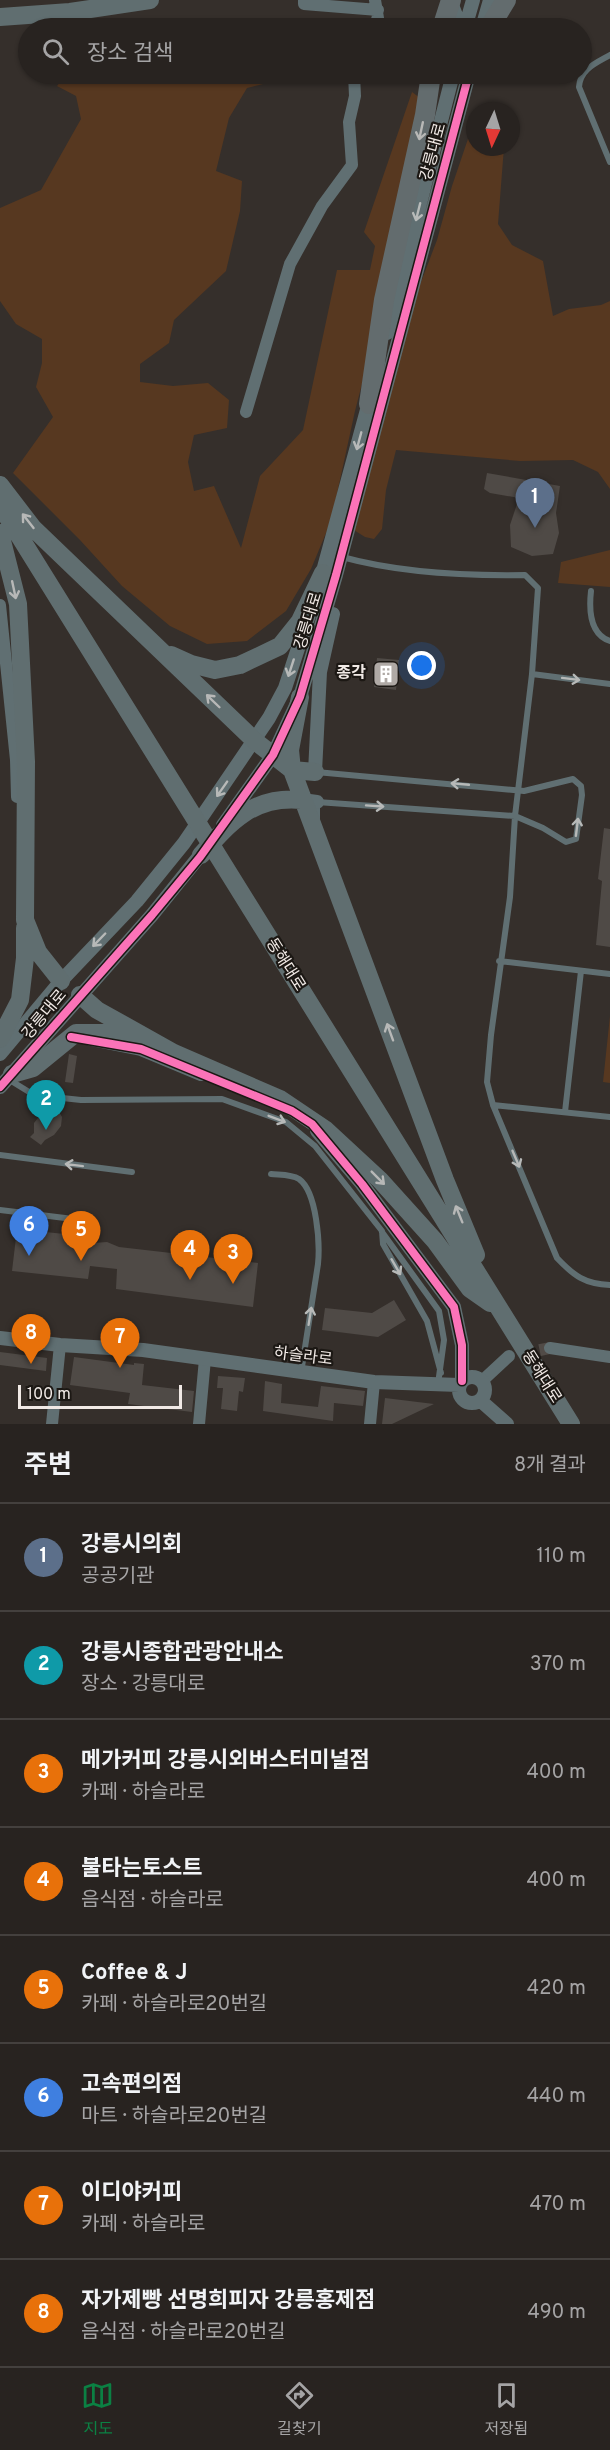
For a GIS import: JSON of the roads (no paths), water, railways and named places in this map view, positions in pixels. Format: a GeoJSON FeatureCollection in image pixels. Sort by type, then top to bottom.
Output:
{"type":"FeatureCollection","features":[{"type":"Feature","properties":{"kind":"highway"},"geometry":{"type":"LineString","coordinates":[[445,18],[450,0]]}},
{"type":"Feature","properties":{"kind":"highway"},"geometry":{"type":"LineString","coordinates":[[495,18],[506,0]]}},
{"type":"Feature","properties":{"kind":"highway"},"geometry":{"type":"LineString","coordinates":[[369,404],[384,300],[429,84]]}},
{"type":"Feature","properties":{"kind":"main road"},"geometry":{"type":"LineString","coordinates":[[0,17],[70,12],[150,0]]}},
{"type":"Feature","properties":{"kind":"main road"},"geometry":{"type":"LineString","coordinates":[[0,485],[33,528],[255,741],[292,770],[309,801],[322,846],[445,1180],[496,1307]]}},
{"type":"Feature","properties":{"kind":"main road","name":"동해대로"},"geometry":{"type":"LineString","coordinates":[[0,505],[496,1307],[571,1424]]}},
{"type":"Feature","properties":{"kind":"main road"},"geometry":{"type":"LineString","coordinates":[[0,533],[18,604],[26,762],[25,957],[20,1000],[0,1039]]}},
{"type":"Feature","properties":{"kind":"main road"},"geometry":{"type":"LineString","coordinates":[[157,648],[191,664],[215,670],[240,665],[280,646],[300,621],[330,574]]}},
{"type":"Feature","properties":{"kind":"main road"},"geometry":{"type":"LineString","coordinates":[[292,770],[290,750],[300,698]]}},
{"type":"Feature","properties":{"kind":"main road"},"geometry":{"type":"LineString","coordinates":[[292,770],[315,772]]}},
{"type":"Feature","properties":{"kind":"main road"},"geometry":{"type":"LineString","coordinates":[[201,855],[226,826],[251,808],[283,798],[309,801]]}},
{"type":"Feature","properties":{"kind":"main road"},"geometry":{"type":"LineString","coordinates":[[25,920],[38,952],[61,981]]}},
{"type":"Feature","properties":{"kind":"main road"},"geometry":{"type":"LineString","coordinates":[[80,995],[97,1010],[174,1053]]}},
{"type":"Feature","properties":{"kind":"main road"},"geometry":{"type":"LineString","coordinates":[[7,1080],[33,1068],[76,1033],[119,1033],[174,1053],[280,1099],[326,1130],[380,1180],[435,1241],[470,1288],[496,1307]]}},
{"type":"Feature","properties":{"kind":"street"},"geometry":{"type":"LineString","coordinates":[[304,0],[304,4],[376,5]]}},
{"type":"Feature","properties":{"kind":"street"},"geometry":{"type":"LineString","coordinates":[[450,0],[458,18]]}},
{"type":"Feature","properties":{"kind":"street"},"geometry":{"type":"LineString","coordinates":[[467,18],[473,0]]}},
{"type":"Feature","properties":{"kind":"street"},"geometry":{"type":"LineString","coordinates":[[485,18],[490,0]]}},
{"type":"Feature","properties":{"kind":"street"},"geometry":{"type":"LineString","coordinates":[[246,412],[290,264],[322,206],[352,165],[350,122],[355,96],[354,84]]}},
{"type":"Feature","properties":{"kind":"street","name":"강릉대로"},"geometry":{"type":"LineString","coordinates":[[7,1080],[152,915],[201,855],[273,755],[300,698],[369,404],[450,84]]}},
{"type":"Feature","properties":{"kind":"street","name":"강릉대로"},"geometry":{"type":"LineString","coordinates":[[0,1054],[61,981],[137,901],[184,843],[255,741],[285,688],[330,574],[341,556],[466,84]]}},
{"type":"Feature","properties":{"kind":"street"},"geometry":{"type":"LineString","coordinates":[[315,772],[320,672],[334,608],[330,574]]}},
{"type":"Feature","properties":{"kind":"street"},"geometry":{"type":"LineString","coordinates":[[0,604],[16,760],[21,989]]}},
{"type":"Feature","properties":{"kind":"street"},"geometry":{"type":"LineString","coordinates":[[61,981],[80,995]]}},
{"type":"Feature","properties":{"kind":"street"},"geometry":{"type":"LineString","coordinates":[[72,1036],[141,1049],[271,1102],[312,1124],[362,1184],[454,1307],[462,1345],[459,1395],[464,1402],[473,1404],[481,1401]]}},
{"type":"Feature","properties":{"kind":"street"},"geometry":{"type":"LineString","coordinates":[[280,1099],[299,1116]]}},
{"type":"Feature","properties":{"kind":"street","name":"하슬라로"},"geometry":{"type":"LineString","coordinates":[[0,1338],[60,1345],[143,1350],[301,1374],[374,1382],[439,1378],[461,1383]]}},
{"type":"Feature","properties":{"kind":"street"},"geometry":{"type":"LineString","coordinates":[[52,1424],[60,1345]]}},
{"type":"Feature","properties":{"kind":"street"},"geometry":{"type":"LineString","coordinates":[[550,1348],[610,1357]]}},
{"type":"Feature","properties":{"kind":"street"},"geometry":{"type":"LineString","coordinates":[[482,1381],[509,1356]]}},
{"type":"Feature","properties":{"kind":"street"},"geometry":{"type":"LineString","coordinates":[[199,1424],[204,1359]]}},
{"type":"Feature","properties":{"kind":"street"},"geometry":{"type":"LineString","coordinates":[[461,1383],[470,1377],[482,1381]]}},
{"type":"Feature","properties":{"kind":"street"},"geometry":{"type":"LineString","coordinates":[[481,1401],[485,1389],[482,1381]]}},
{"type":"Feature","properties":{"kind":"street"},"geometry":{"type":"LineString","coordinates":[[370,1424],[374,1382]]}},
{"type":"Feature","properties":{"kind":"street"},"geometry":{"type":"LineString","coordinates":[[481,1401],[507,1424]]}},
{"type":"Feature","properties":{"kind":"lane"},"geometry":{"type":"LineString","coordinates":[[592,66],[610,55]]}},
{"type":"Feature","properties":{"kind":"lane"},"geometry":{"type":"LineString","coordinates":[[579,84],[610,162]]}},
{"type":"Feature","properties":{"kind":"lane"},"geometry":{"type":"LineString","coordinates":[[341,556],[368,564],[400,568],[525,575],[538,588],[532,674],[515,816],[510,897],[499,961],[487,1082],[493,1105],[557,1258],[572,1275],[595,1284],[610,1286]]}},
{"type":"Feature","properties":{"kind":"lane"},"geometry":{"type":"LineString","coordinates":[[591,591],[589,611],[594,627],[603,639],[610,641]]}},
{"type":"Feature","properties":{"kind":"lane"},"geometry":{"type":"LineString","coordinates":[[532,674],[610,684]]}},
{"type":"Feature","properties":{"kind":"lane"},"geometry":{"type":"LineString","coordinates":[[309,801],[515,816],[543,828],[566,843],[576,839],[582,795],[581,786],[573,779],[533,790],[315,772]]}},
{"type":"Feature","properties":{"kind":"lane"},"geometry":{"type":"LineString","coordinates":[[499,961],[610,974]]}},
{"type":"Feature","properties":{"kind":"lane"},"geometry":{"type":"LineString","coordinates":[[565,1113],[581,971]]}},
{"type":"Feature","properties":{"kind":"lane"},"geometry":{"type":"LineString","coordinates":[[7,1080],[34,1095],[81,1100],[222,1099],[286,1122],[315,1146],[382,1231],[439,1311],[444,1340],[439,1378]]}},
{"type":"Feature","properties":{"kind":"lane"},"geometry":{"type":"LineString","coordinates":[[493,1105],[610,1117]]}},
{"type":"Feature","properties":{"kind":"lane"},"geometry":{"type":"LineString","coordinates":[[0,1155],[132,1172]]}},
{"type":"Feature","properties":{"kind":"lane"},"geometry":{"type":"LineString","coordinates":[[271,1174],[287,1175],[299,1180],[308,1192],[315,1214],[319,1250],[318,1264],[301,1374]]}},
{"type":"Feature","properties":{"kind":"lane"},"geometry":{"type":"LineString","coordinates":[[0,1210],[73,1219]]}},
{"type":"Feature","properties":{"kind":"lane"},"geometry":{"type":"LineString","coordinates":[[382,1231],[383,1244],[427,1322],[439,1378]]}},
{"type":"Feature","properties":{"kind":"tunnel"},"geometry":{"type":"LineString","coordinates":[[522,1354],[550,1348]]}},
{"type":"Feature","properties":{"kind":"place","name":"강릉시의회"},"geometry":{"type":"Point","coordinates":[535,528]}},
{"type":"Feature","properties":{"kind":"place","name":"종각"},"geometry":{"type":"Point","coordinates":[386,674]}},
{"type":"Feature","properties":{"kind":"place","name":"강릉시종합관광안내소"},"geometry":{"type":"Point","coordinates":[46,1130]}},
{"type":"Feature","properties":{"kind":"place","name":"고속편의점"},"geometry":{"type":"Point","coordinates":[29,1256]}},
{"type":"Feature","properties":{"kind":"place","name":"Coffee & J"},"geometry":{"type":"Point","coordinates":[81,1261]}},
{"type":"Feature","properties":{"kind":"place","name":"불타는토스트"},"geometry":{"type":"Point","coordinates":[190,1280]}},
{"type":"Feature","properties":{"kind":"place","name":"메가커피 강릉시외버스터미널점"},"geometry":{"type":"Point","coordinates":[233,1284]}},
{"type":"Feature","properties":{"kind":"place","name":"자가제빵 선명희피자 강릉홍제점"},"geometry":{"type":"Point","coordinates":[31,1364]}},
{"type":"Feature","properties":{"kind":"place","name":"이디야커피"},"geometry":{"type":"Point","coordinates":[120,1368]}}]}
